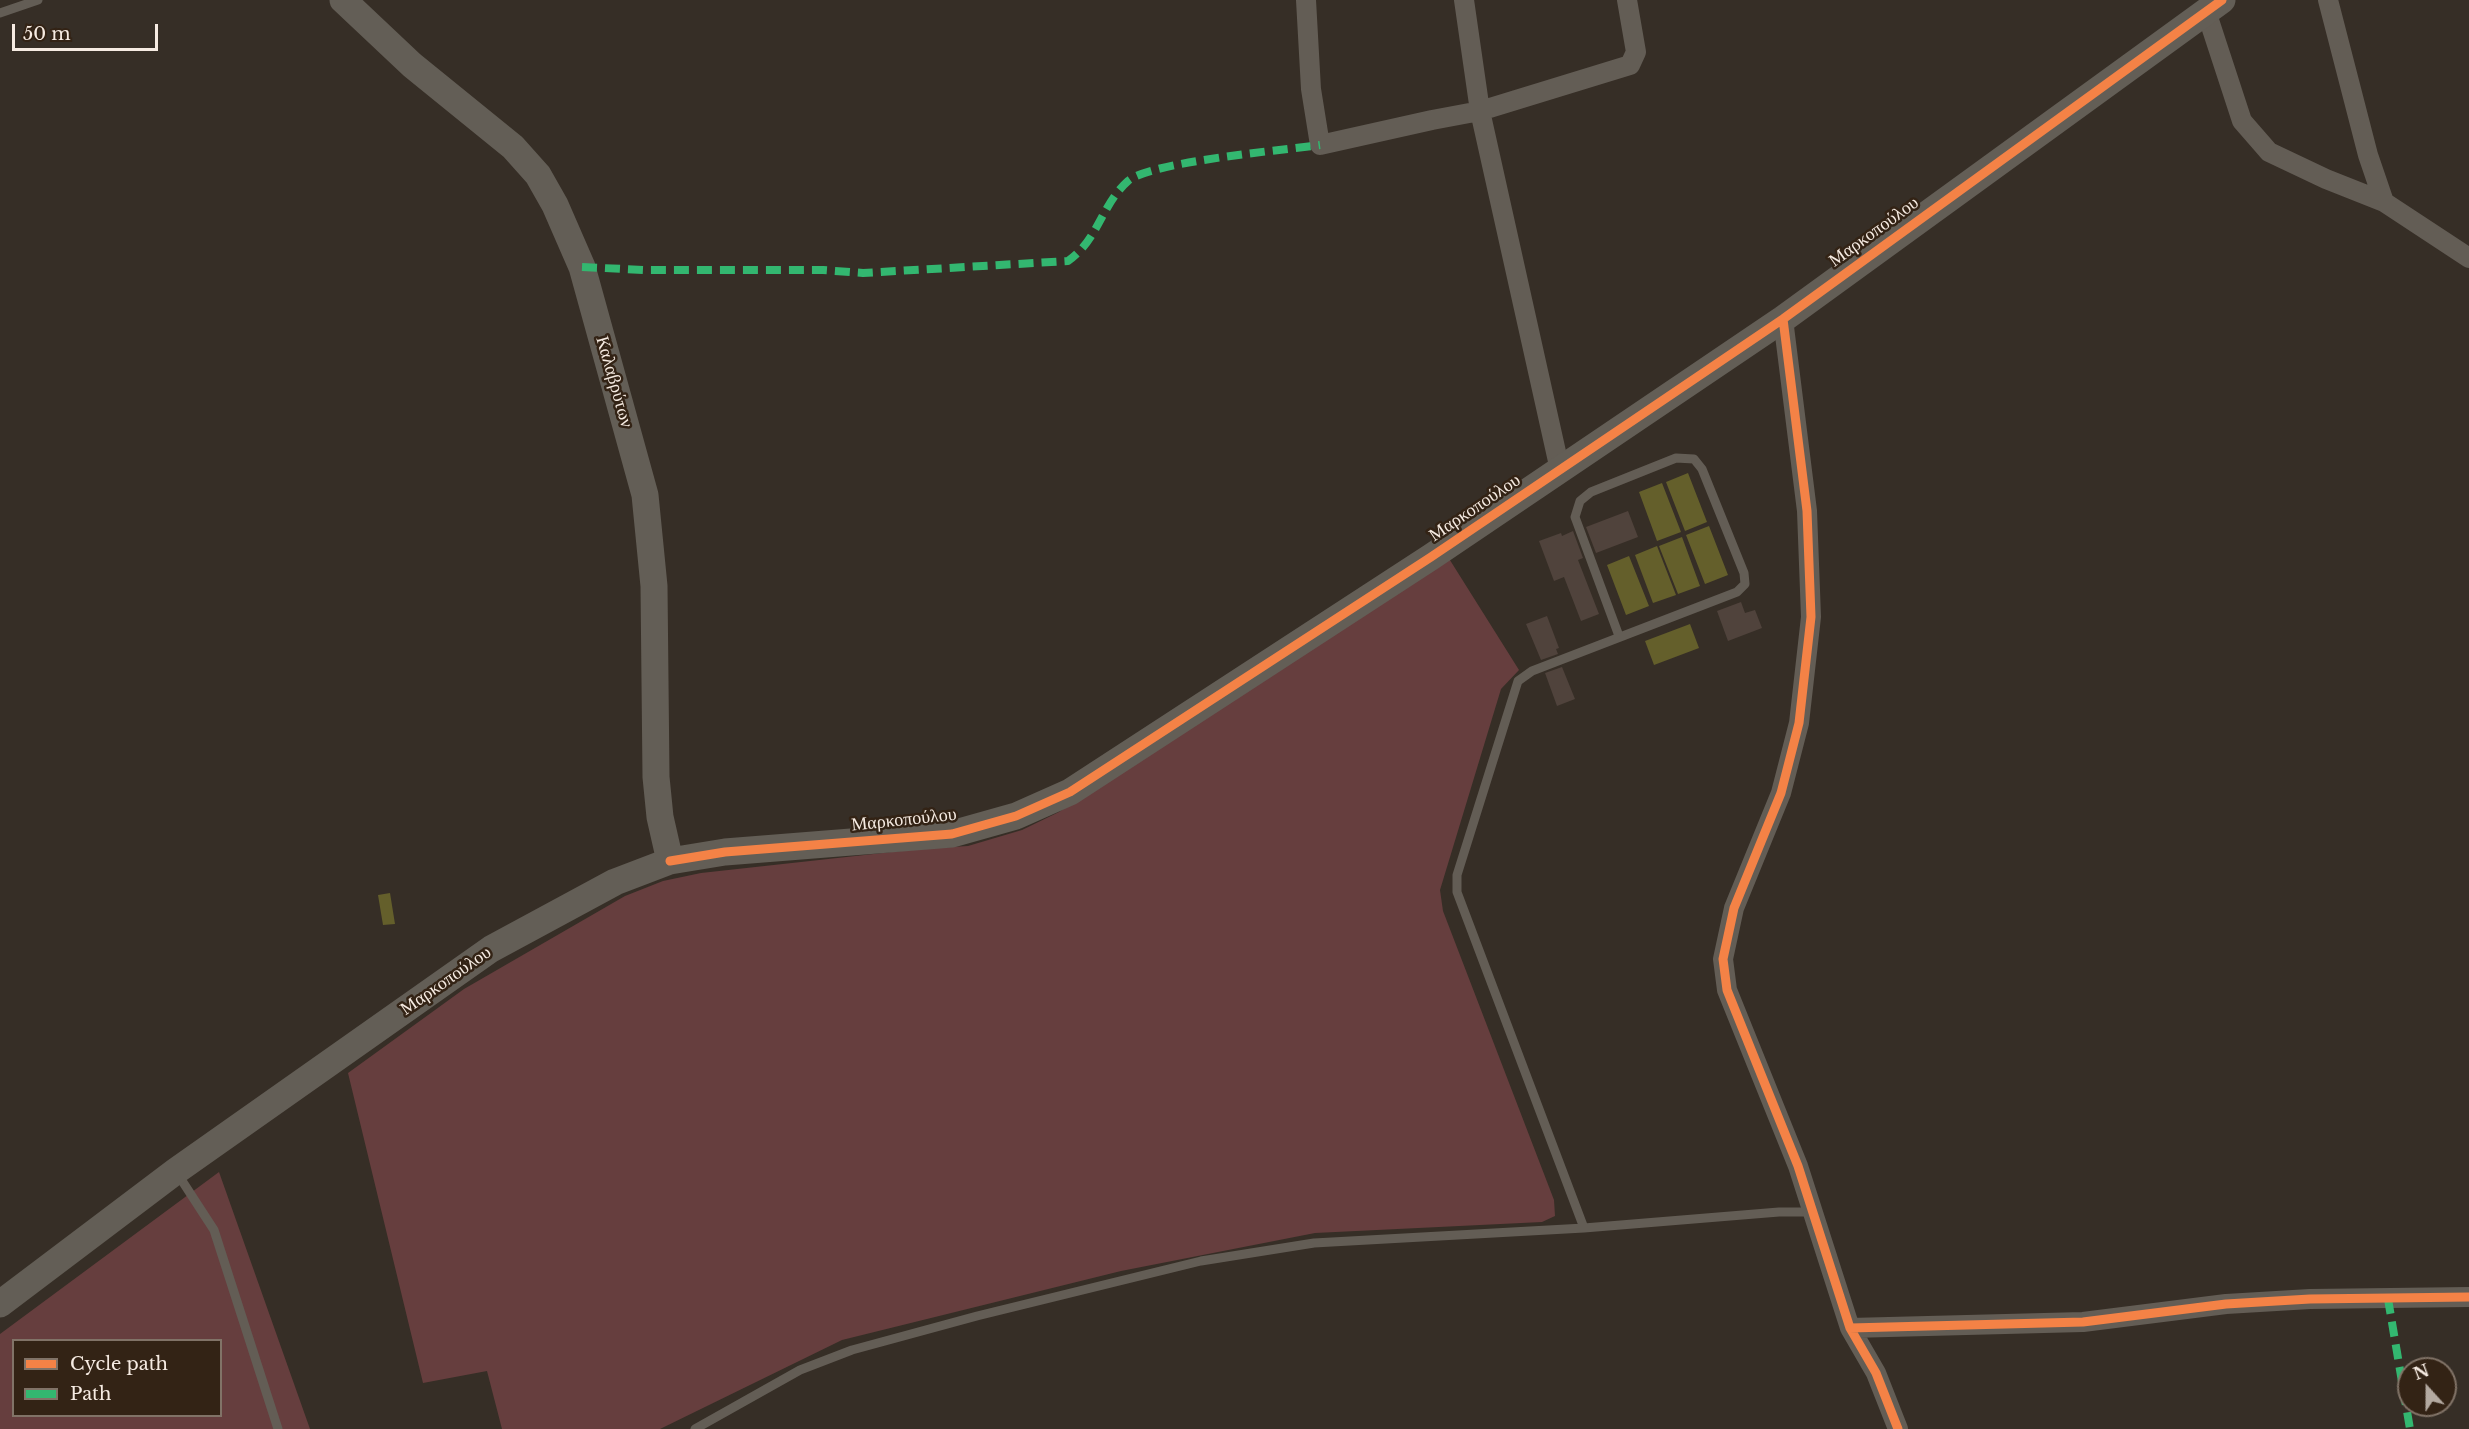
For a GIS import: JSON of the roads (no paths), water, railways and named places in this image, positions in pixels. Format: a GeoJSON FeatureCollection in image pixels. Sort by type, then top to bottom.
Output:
{"type":"FeatureCollection","features":[{"type":"Feature","properties":{"kind":"street","name":"Καλαβρύτων"},"geometry":{"type":"LineString","coordinates":[[342,0],[412,65],[513,147],[531,168],[555,205],[582,267],[645,495],[654,586],[656,777],[660,818],[669,861]]}},
{"type":"Feature","properties":{"kind":"street"},"geometry":{"type":"LineString","coordinates":[[1306,0],[1311,89],[1320,145],[1480,111],[1630,65],[1636,52],[1627,0]]}},
{"type":"Feature","properties":{"kind":"street"},"geometry":{"type":"LineString","coordinates":[[1464,0],[1480,111],[1560,470]]}},
{"type":"Feature","properties":{"kind":"street"},"geometry":{"type":"LineString","coordinates":[[2328,0],[2368,155],[2384,202]]}},
{"type":"Feature","properties":{"kind":"street","name":"Μαρκοπούλου"},"geometry":{"type":"LineString","coordinates":[[0,1304],[176,1171],[491,949],[615,882],[669,861],[725,852],[952,834],[1016,816],[1070,792],[1402,576],[1782,319],[2214,5]]}},
{"type":"Feature","properties":{"kind":"street"},"geometry":{"type":"LineString","coordinates":[[2214,5],[2241,121],[2269,152],[2326,179],[2384,202],[2469,258]]}},
{"type":"Feature","properties":{"kind":"street"},"geometry":{"type":"LineString","coordinates":[[1782,319],[1807,511],[1811,617],[1799,723],[1780,794],[1734,908],[1723,959],[1727,990],[1798,1166],[1850,1328],[1876,1373],[1898,1429]]}},
{"type":"Feature","properties":{"kind":"street"},"geometry":{"type":"LineString","coordinates":[[1850,1328],[2083,1322],[2226,1304],[2310,1299],[2469,1297]]}},
{"type":"Feature","properties":{"kind":"lane"},"geometry":{"type":"LineString","coordinates":[[0,13],[38,0]]}},
{"type":"Feature","properties":{"kind":"lane"},"geometry":{"type":"LineString","coordinates":[[1584,1228],[1457,892],[1457,875],[1518,681],[1532,671],[1618,636],[1737,592],[1745,584],[1744,573],[1702,469],[1694,459],[1676,458],[1591,492],[1580,501],[1575,517],[1618,636]]}},
{"type":"Feature","properties":{"kind":"lane"},"geometry":{"type":"LineString","coordinates":[[176,1171],[214,1230],[278,1429]]}},
{"type":"Feature","properties":{"kind":"lane"},"geometry":{"type":"LineString","coordinates":[[694,1429],[800,1370],[852,1350],[977,1316],[1201,1261],[1314,1243],[1584,1228],[1779,1212],[1814,1212]]}}]}
